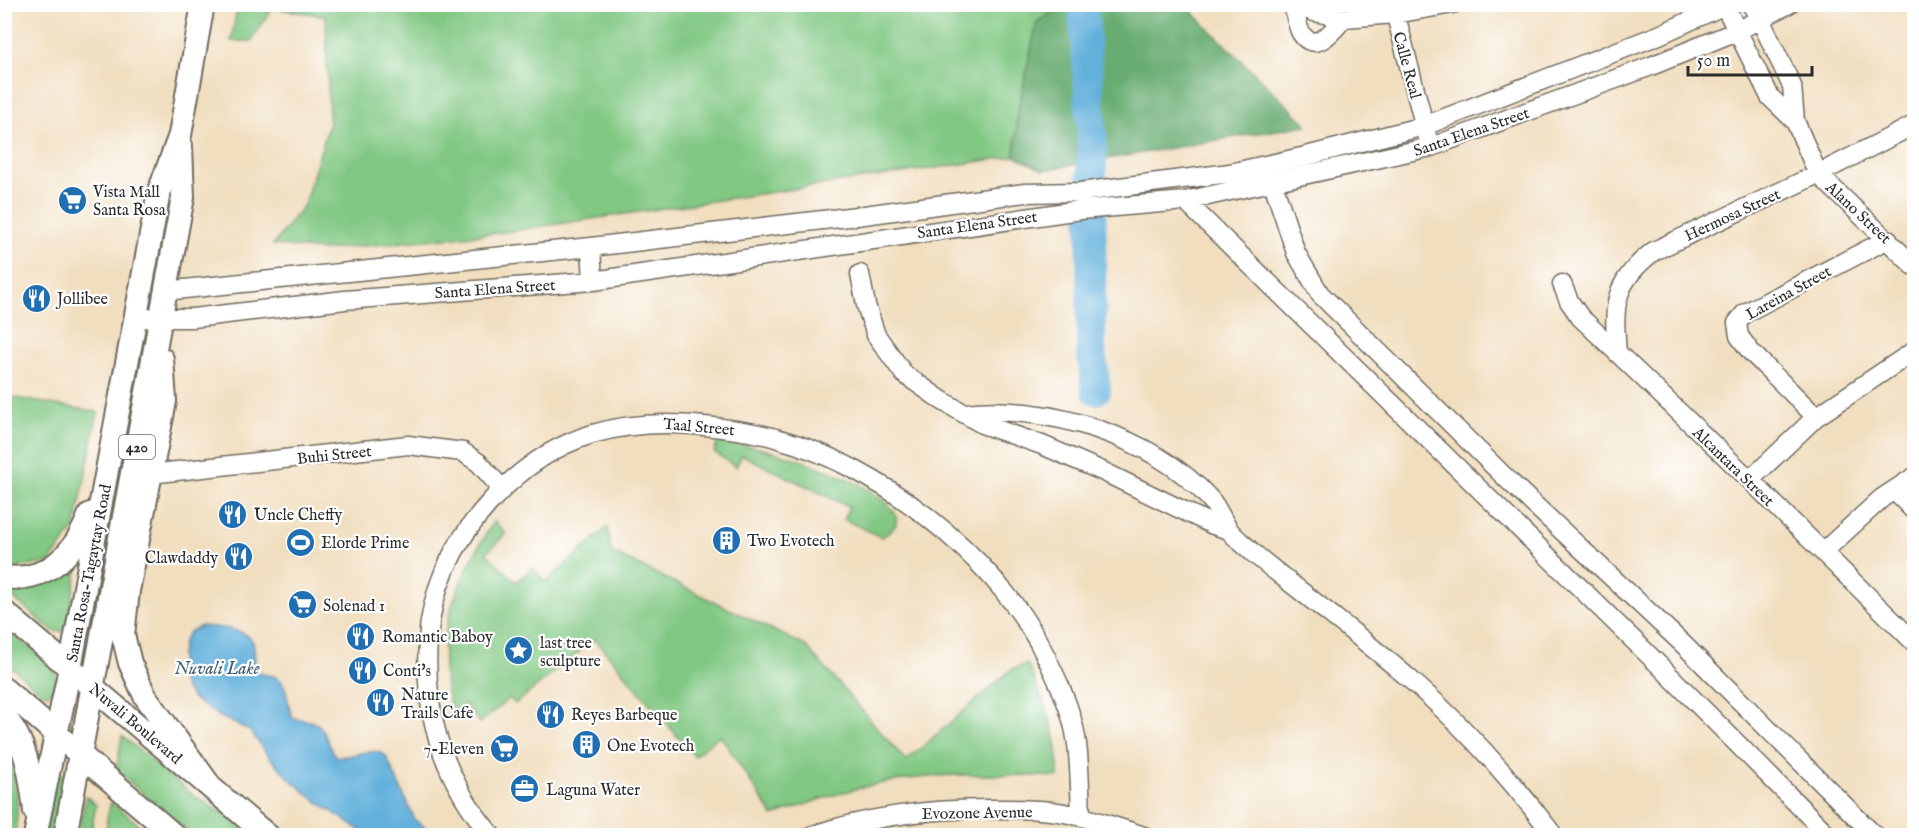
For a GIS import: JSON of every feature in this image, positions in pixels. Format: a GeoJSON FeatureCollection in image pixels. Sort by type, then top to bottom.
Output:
{"type":"FeatureCollection","features":[{"type":"Feature","properties":{"kind":"main road","name":"Santa Rosa-Tagaytay Road"},"geometry":{"type":"LineString","coordinates":[[36,831],[70,668],[159,192],[180,135],[203,4]]}},
{"type":"Feature","properties":{"kind":"main road","name":"Santa Rosa-Tagaytay Road"},"geometry":{"type":"LineString","coordinates":[[65,836],[183,197],[180,135]]}},
{"type":"Feature","properties":{"kind":"main road"},"geometry":{"type":"LineString","coordinates":[[160,319],[165,401],[124,617],[123,635],[137,682],[145,696],[208,783]]}},
{"type":"Feature","properties":{"kind":"main road"},"geometry":{"type":"LineString","coordinates":[[4,577],[23,578],[37,574],[51,568],[70,552],[89,517],[109,464]]}},
{"type":"Feature","properties":{"kind":"main road"},"geometry":{"type":"LineString","coordinates":[[114,572],[141,524]]}},
{"type":"Feature","properties":{"kind":"main road","name":"Nuvali Boulevard"},"geometry":{"type":"LineString","coordinates":[[4,612],[268,836]]}},
{"type":"Feature","properties":{"kind":"main road"},"geometry":{"type":"LineString","coordinates":[[4,688],[175,836]]}},
{"type":"Feature","properties":{"kind":"main road"},"geometry":{"type":"LineString","coordinates":[[4,717],[18,737],[25,759],[36,831]]}},
{"type":"Feature","properties":{"kind":"street"},"geometry":{"type":"LineString","coordinates":[[1293,4],[1314,12],[1344,18],[1394,9],[1454,4]]}},
{"type":"Feature","properties":{"kind":"street"},"geometry":{"type":"LineString","coordinates":[[1293,4],[1301,33],[1309,40],[1319,41],[1329,36],[1344,18]]}},
{"type":"Feature","properties":{"kind":"street","name":"Santa Elena Street"},"geometry":{"type":"LineString","coordinates":[[165,291],[591,247],[1025,194],[1080,201],[1107,208],[1185,201],[1431,147],[1651,66],[1737,31],[1755,12],[1789,4]]}},
{"type":"Feature","properties":{"kind":"street"},"geometry":{"type":"LineString","coordinates":[[1725,5],[1770,97],[1795,121]]}},
{"type":"Feature","properties":{"kind":"street","name":"Santa Elena Street"},"geometry":{"type":"LineString","coordinates":[[135,318],[193,318],[345,300],[593,281],[1080,201],[1106,189],[1230,173],[1424,126],[1659,35],[1725,5]]}},
{"type":"Feature","properties":{"kind":"street","name":"Calle Real"},"geometry":{"type":"LineString","coordinates":[[1394,9],[1431,147]]}},
{"type":"Feature","properties":{"kind":"street"},"geometry":{"type":"LineString","coordinates":[[1755,12],[1792,86],[1795,121]]}},
{"type":"Feature","properties":{"kind":"street","name":"Alano Street"},"geometry":{"type":"LineString","coordinates":[[1795,121],[1818,174],[1914,266]]}},
{"type":"Feature","properties":{"kind":"street","name":"Hermosa Street"},"geometry":{"type":"LineString","coordinates":[[1617,353],[1616,305],[1622,285],[1637,264],[1654,251],[1818,174],[1914,125]]}},
{"type":"Feature","properties":{"kind":"street"},"geometry":{"type":"LineString","coordinates":[[1273,183],[1296,253],[1320,294],[1510,482],[1692,654],[1875,836]]}},
{"type":"Feature","properties":{"kind":"street"},"geometry":{"type":"LineString","coordinates":[[1106,189],[1107,208]]}},
{"type":"Feature","properties":{"kind":"street"},"geometry":{"type":"LineString","coordinates":[[1185,201],[1670,676],[1829,836]]}},
{"type":"Feature","properties":{"kind":"street","name":"Lareina Street"},"geometry":{"type":"LineString","coordinates":[[1816,417],[1750,351],[1739,336],[1737,323],[1746,313],[1888,239]]}},
{"type":"Feature","properties":{"kind":"street"},"geometry":{"type":"LineString","coordinates":[[591,247],[593,281]]}},
{"type":"Feature","properties":{"kind":"street"},"geometry":{"type":"LineString","coordinates":[[860,274],[866,305],[876,335],[904,374],[941,400],[982,424],[1072,458],[1213,525],[1229,530]]}},
{"type":"Feature","properties":{"kind":"street","name":"Alcantara Street"},"geometry":{"type":"LineString","coordinates":[[1562,284],[1569,301],[1580,317],[1914,642]]}},
{"type":"Feature","properties":{"kind":"street"},"geometry":{"type":"LineString","coordinates":[[1750,480],[1816,417],[1914,351]]}},
{"type":"Feature","properties":{"kind":"street"},"geometry":{"type":"LineString","coordinates":[[965,413],[990,411],[1051,416],[1106,431],[1158,458],[1182,475],[1209,498],[1229,530],[1280,576],[1412,681],[1464,731],[1503,772],[1554,836]]}},
{"type":"Feature","properties":{"kind":"street","name":"Taal Street"},"geometry":{"type":"LineString","coordinates":[[492,836],[472,810],[456,782],[439,745],[429,702],[426,660],[429,619],[441,575],[474,520],[502,489],[527,467],[585,436],[614,427],[659,422],[688,423],[747,431],[782,439],[853,468],[917,509],[956,541],[991,578],[1037,640],[1061,691],[1077,742],[1081,816]]}},
{"type":"Feature","properties":{"kind":"street","name":"Buhi Street"},"geometry":{"type":"LineString","coordinates":[[150,474],[408,446],[463,452],[479,462],[502,489]]}},
{"type":"Feature","properties":{"kind":"street"},"geometry":{"type":"LineString","coordinates":[[1823,552],[1882,498],[1914,477]]}},
{"type":"Feature","properties":{"kind":"street"},"geometry":{"type":"LineString","coordinates":[[1894,490],[1914,511]]}},
{"type":"Feature","properties":{"kind":"street"},"geometry":{"type":"LineString","coordinates":[[1670,676],[1692,654]]}},
{"type":"Feature","properties":{"kind":"street","name":"Evozone Avenue"},"geometry":{"type":"LineString","coordinates":[[810,836],[839,826],[894,815],[965,809],[1049,811],[1081,816],[1144,836]]}},
{"type":"Feature","properties":{"kind":"green space"},"geometry":{"type":"Polygon","coordinates":[[[238,4],[1064,5],[1037,22],[1018,111],[1015,156],[497,233],[322,250],[273,245],[304,205],[329,124],[326,16],[272,8],[251,41],[231,41],[238,4]]]}},
{"type":"Feature","properties":{"kind":"green space"},"geometry":{"type":"Polygon","coordinates":[[[1064,4],[1185,5],[1307,125],[1043,170],[1015,156],[1018,111],[1037,22],[1064,4]]]}},
{"type":"Feature","properties":{"kind":"green space"},"geometry":{"type":"Polygon","coordinates":[[[4,396],[98,412],[75,528],[49,562],[5,570],[4,396]]]}},
{"type":"Feature","properties":{"kind":"green space"},"geometry":{"type":"Polygon","coordinates":[[[718,441],[783,455],[846,478],[878,496],[890,506],[896,517],[894,527],[881,537],[843,519],[849,507],[742,455],[736,467],[714,452],[718,441]]]}},
{"type":"Feature","properties":{"kind":"green space"},"geometry":{"type":"Polygon","coordinates":[[[494,521],[506,534],[486,553],[516,582],[532,568],[546,582],[608,527],[611,552],[806,646],[906,761],[1012,669],[1027,664],[1045,705],[1054,733],[1058,777],[971,775],[905,779],[841,793],[773,816],[720,735],[694,756],[595,639],[515,704],[510,698],[480,723],[464,704],[453,713],[446,687],[444,661],[445,637],[450,613],[468,567],[494,521]]]}},
{"type":"Feature","properties":{"kind":"green space"},"geometry":{"type":"Polygon","coordinates":[[[81,551],[67,625],[62,632],[53,631],[5,591],[4,584],[81,551]]]}},
{"type":"Feature","properties":{"kind":"green space"},"geometry":{"type":"Polygon","coordinates":[[[4,626],[53,667],[57,679],[53,691],[47,694],[42,693],[5,662],[4,626]]]}},
{"type":"Feature","properties":{"kind":"green space"},"geometry":{"type":"Polygon","coordinates":[[[122,736],[194,796],[228,816],[250,835],[193,835],[116,771],[122,736]]]}},
{"type":"Feature","properties":{"kind":"green space"},"geometry":{"type":"Polygon","coordinates":[[[5,748],[16,791],[15,835],[5,835],[5,748]]]}},
{"type":"Feature","properties":{"kind":"green space"},"geometry":{"type":"Polygon","coordinates":[[[61,774],[64,778],[54,835],[45,836],[56,776],[61,774]]]}},
{"type":"Feature","properties":{"kind":"green space"},"geometry":{"type":"Polygon","coordinates":[[[86,796],[96,805],[92,826],[96,835],[78,835],[86,796]]]}},
{"type":"Feature","properties":{"kind":"green space"},"geometry":{"type":"Polygon","coordinates":[[[111,802],[151,835],[107,835],[107,818],[111,802]]]}},
{"type":"Feature","properties":{"kind":"water","name":"Nuvali Lake"},"geometry":{"type":"Polygon","coordinates":[[[201,626],[232,630],[247,635],[254,646],[256,671],[278,678],[282,682],[293,718],[317,724],[337,757],[368,752],[386,756],[415,820],[436,835],[367,835],[319,803],[293,782],[271,759],[250,731],[221,717],[193,699],[183,686],[180,672],[181,655],[183,643],[189,632],[201,626]]]}},
{"type":"Feature","properties":{"kind":"waterway"},"geometry":{"type":"LineString","coordinates":[[1083,4],[1092,138],[1091,347],[1096,390]]}},
{"type":"Feature","properties":{"kind":"place","name":"Vista Mall Santa Rosa"},"geometry":{"type":"Point","coordinates":[72,200]}},
{"type":"Feature","properties":{"kind":"place","name":"Jollibee"},"geometry":{"type":"Point","coordinates":[36,298]}},
{"type":"Feature","properties":{"kind":"place","name":"Uncle Cheffy"},"geometry":{"type":"Point","coordinates":[233,514]}},
{"type":"Feature","properties":{"kind":"place","name":"Two Evotech"},"geometry":{"type":"Point","coordinates":[726,540]}},
{"type":"Feature","properties":{"kind":"place","name":"Elorde Prime"},"geometry":{"type":"Point","coordinates":[300,542]}},
{"type":"Feature","properties":{"kind":"place","name":"Clawdaddy"},"geometry":{"type":"Point","coordinates":[239,557]}},
{"type":"Feature","properties":{"kind":"place","name":"Solenad 1"},"geometry":{"type":"Point","coordinates":[302,605]}},
{"type":"Feature","properties":{"kind":"place","name":"Romantic Baboy"},"geometry":{"type":"Point","coordinates":[361,636]}},
{"type":"Feature","properties":{"kind":"place","name":"last tree sculpture"},"geometry":{"type":"Point","coordinates":[519,651]}},
{"type":"Feature","properties":{"kind":"place","name":"Conti's"},"geometry":{"type":"Point","coordinates":[362,670]}},
{"type":"Feature","properties":{"kind":"place","name":"Nature Trails Cafe"},"geometry":{"type":"Point","coordinates":[380,703]}},
{"type":"Feature","properties":{"kind":"place","name":"Reyes Barbeque"},"geometry":{"type":"Point","coordinates":[550,714]}},
{"type":"Feature","properties":{"kind":"place","name":"One Evotech"},"geometry":{"type":"Point","coordinates":[586,745]}},
{"type":"Feature","properties":{"kind":"place","name":"7-Eleven"},"geometry":{"type":"Point","coordinates":[505,748]}},
{"type":"Feature","properties":{"kind":"place","name":"Laguna Water"},"geometry":{"type":"Point","coordinates":[525,789]}}]}
